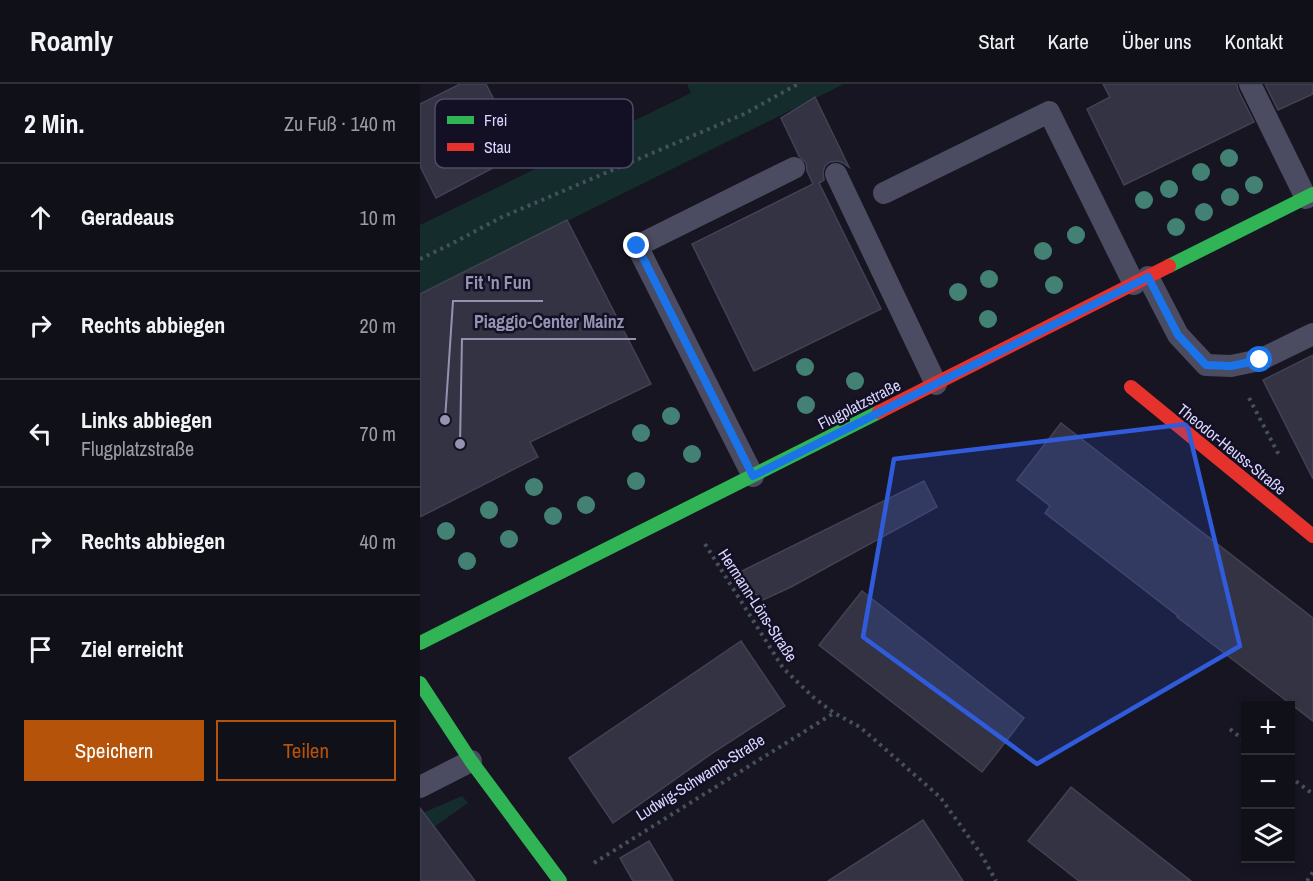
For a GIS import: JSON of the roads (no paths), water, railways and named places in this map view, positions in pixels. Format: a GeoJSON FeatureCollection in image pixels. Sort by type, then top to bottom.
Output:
{"type":"FeatureCollection","features":[{"type":"Feature","properties":{"kind":"main road","name":"Flugplatzstraße"},"geometry":{"type":"LineString","coordinates":[[420,642],[1310,196]]}},
{"type":"Feature","properties":{"kind":"main road","name":"Theodor-Heuss-Straße"},"geometry":{"type":"LineString","coordinates":[[1131,387],[1313,536]]}},
{"type":"Feature","properties":{"kind":"main road"},"geometry":{"type":"LineString","coordinates":[[420,683],[471,760],[560,881]]}},
{"type":"Feature","properties":{"kind":"lane"},"geometry":{"type":"LineString","coordinates":[[1250,84],[1310,196]]}},
{"type":"Feature","properties":{"kind":"lane"},"geometry":{"type":"LineString","coordinates":[[884,193],[1049,112],[1141,280],[1178,335],[1206,365],[1231,366],[1260,360],[1313,334]]}},
{"type":"Feature","properties":{"kind":"lane"},"geometry":{"type":"LineString","coordinates":[[753,476],[637,246],[794,168]]}},
{"type":"Feature","properties":{"kind":"lane"},"geometry":{"type":"LineString","coordinates":[[837,174],[936,384]]}},
{"type":"Feature","properties":{"kind":"lane"},"geometry":{"type":"LineString","coordinates":[[420,787],[471,760]]}},
{"type":"Feature","properties":{"kind":"place","name":"Fit 'n Fun"},"geometry":{"type":"Point","coordinates":[445,420]}},
{"type":"Feature","properties":{"kind":"place","name":"Piaggio-Center Mainz"},"geometry":{"type":"Point","coordinates":[460,444]}}]}
